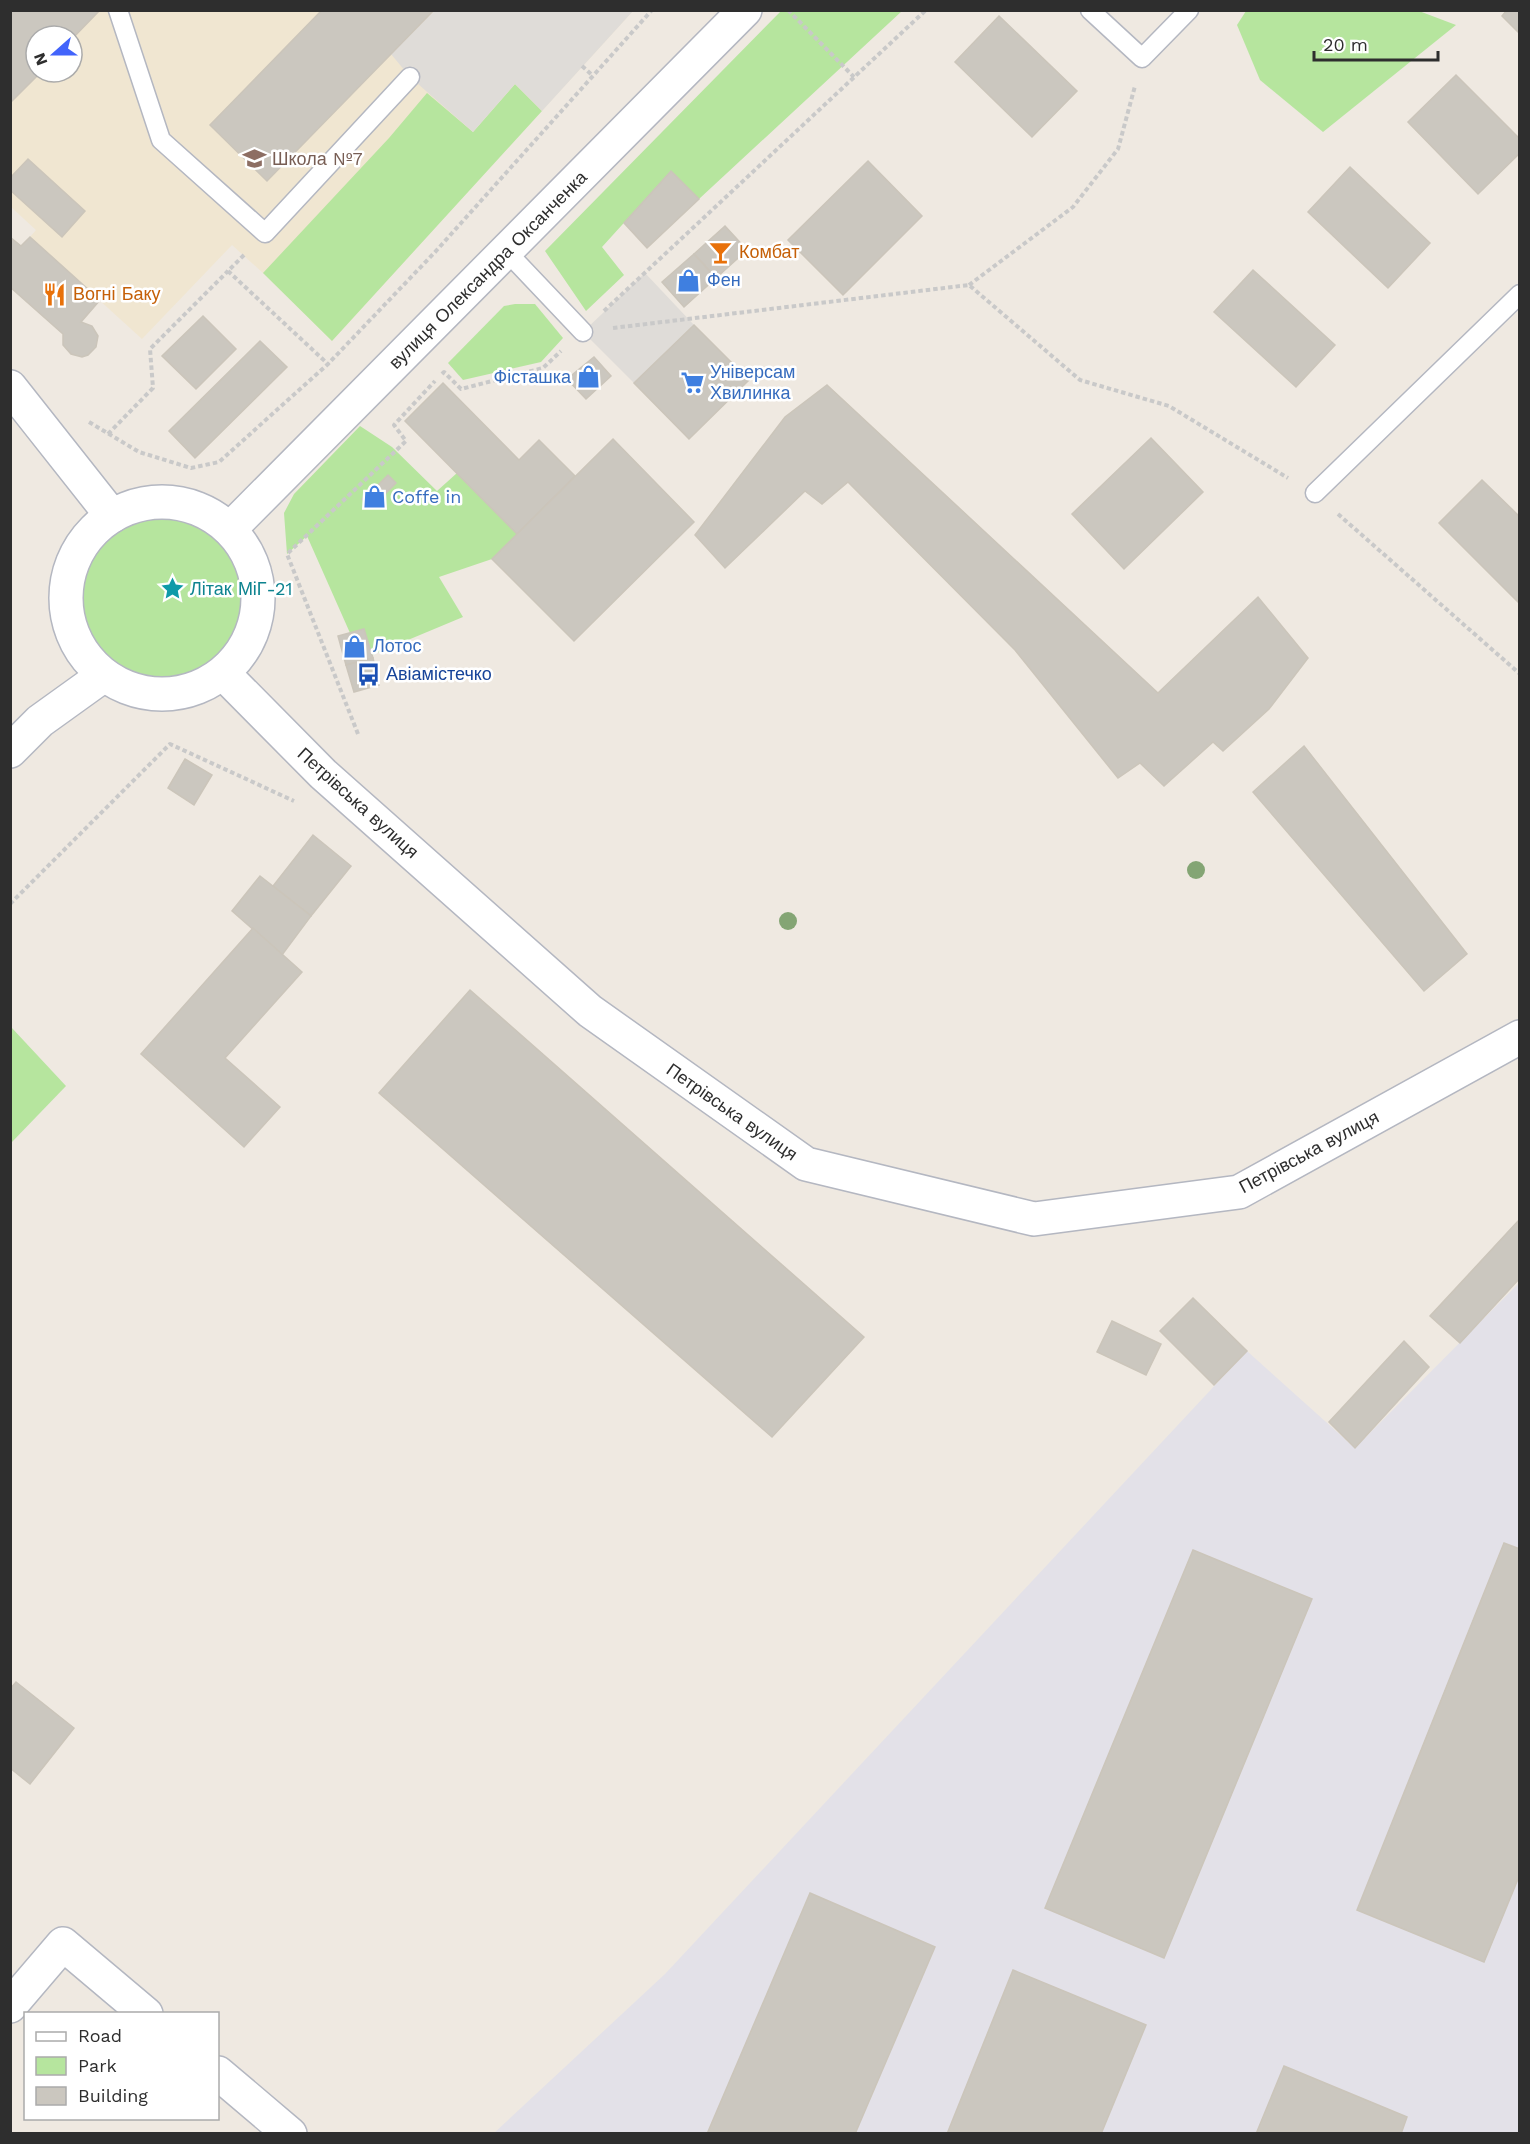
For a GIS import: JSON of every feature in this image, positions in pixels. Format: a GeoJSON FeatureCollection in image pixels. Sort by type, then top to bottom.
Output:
{"type":"FeatureCollection","features":[{"type":"Feature","properties":{"kind":"street","name":"вулиця Олександра Оксанченка"},"geometry":{"type":"LineString","coordinates":[[230,529],[745,10]]}},
{"type":"Feature","properties":{"kind":"street"},"geometry":{"type":"LineString","coordinates":[[10,387],[112,516]]}},
{"type":"Feature","properties":{"kind":"street"},"geometry":{"type":"LineString","coordinates":[[172,502],[203,511],[230,529],[249,555],[258,586],[257,619],[244,649],[224,673],[195,689],[164,695],[133,690],[104,675],[83,653],[70,625],[66,593],[72,563],[88,536],[112,516],[141,504],[172,502]]}},
{"type":"Feature","properties":{"kind":"street","name":"Петрівська вулиця"},"geometry":{"type":"LineString","coordinates":[[224,673],[323,774],[590,1011],[806,1164],[1034,1219],[1239,1192],[1520,1036]]}},
{"type":"Feature","properties":{"kind":"street"},"geometry":{"type":"LineString","coordinates":[[10,751],[40,721],[104,675]]}},
{"type":"Feature","properties":{"kind":"street"},"geometry":{"type":"LineString","coordinates":[[10,2006],[63,1944],[145,2012]]}},
{"type":"Feature","properties":{"kind":"street"},"geometry":{"type":"LineString","coordinates":[[219,2074],[290,2133]]}},
{"type":"Feature","properties":{"kind":"lane"},"geometry":{"type":"LineString","coordinates":[[118,10],[161,140],[265,233],[410,77]]}},
{"type":"Feature","properties":{"kind":"lane"},"geometry":{"type":"LineString","coordinates":[[1090,10],[1142,58],[1189,10]]}},
{"type":"Feature","properties":{"kind":"lane"},"geometry":{"type":"LineString","coordinates":[[507,252],[583,332]]}},
{"type":"Feature","properties":{"kind":"lane"},"geometry":{"type":"LineString","coordinates":[[1315,494],[1520,294]]}},
{"type":"Feature","properties":{"kind":"path"},"geometry":{"type":"LineString","coordinates":[[83,418],[139,452],[190,468],[219,462],[328,364],[436,250],[652,10]]}},
{"type":"Feature","properties":{"kind":"path"},"geometry":{"type":"LineString","coordinates":[[788,10],[854,77]]}},
{"type":"Feature","properties":{"kind":"path"},"geometry":{"type":"LineString","coordinates":[[394,425],[444,372],[461,389],[543,368],[926,10]]}},
{"type":"Feature","properties":{"kind":"path"},"geometry":{"type":"LineString","coordinates":[[583,332],[969,285],[1073,207],[1119,149],[1142,58]]}},
{"type":"Feature","properties":{"kind":"path"},"geometry":{"type":"LineString","coordinates":[[582,66],[592,75]]}},
{"type":"Feature","properties":{"kind":"path"},"geometry":{"type":"LineString","coordinates":[[108,434],[153,388],[150,349],[265,233]]}},
{"type":"Feature","properties":{"kind":"path"},"geometry":{"type":"LineString","coordinates":[[228,271],[394,425],[406,441],[287,554],[358,734]]}},
{"type":"Feature","properties":{"kind":"path"},"geometry":{"type":"LineString","coordinates":[[969,285],[1080,380],[1169,406],[1315,494],[1520,674]]}},
{"type":"Feature","properties":{"kind":"path"},"geometry":{"type":"LineString","coordinates":[[10,904],[171,744],[298,803]]}},
{"type":"Feature","properties":{"kind":"shaded area","name":"Школа №7"},"geometry":{"type":"Polygon","coordinates":[[[10,11],[633,11],[332,341],[232,245],[142,339],[30,237],[36,230],[11,207],[10,11]]]}},
{"type":"Feature","properties":{"kind":"shaded area"},"geometry":{"type":"Polygon","coordinates":[[[434,11],[633,11],[542,111],[515,84],[473,132],[410,77],[391,54],[434,11]]]}},
{"type":"Feature","properties":{"kind":"shaded area"},"geometry":{"type":"Polygon","coordinates":[[[645,273],[694,325],[634,383],[583,332],[645,273]]]}},
{"type":"Feature","properties":{"kind":"shaded area"},"geometry":{"type":"Polygon","coordinates":[[[1519,1283],[1519,2133],[493,2134],[665,1974],[1247,1351],[1355,1448],[1519,1283]]]}},
{"type":"Feature","properties":{"kind":"green space"},"geometry":{"type":"Polygon","coordinates":[[[781,11],[902,11],[699,199],[671,171],[602,247],[624,275],[586,311],[545,251],[781,11]]]}},
{"type":"Feature","properties":{"kind":"green space"},"geometry":{"type":"Polygon","coordinates":[[[1246,11],[1419,11],[1456,25],[1323,132],[1260,80],[1237,25],[1246,11]]]}},
{"type":"Feature","properties":{"kind":"green space"},"geometry":{"type":"Polygon","coordinates":[[[515,84],[542,111],[332,341],[263,273],[389,138],[427,93],[473,132],[515,84]]]}},
{"type":"Feature","properties":{"kind":"green space"},"geometry":{"type":"Polygon","coordinates":[[[535,304],[563,338],[541,362],[463,380],[448,363],[504,306],[535,304]]]}},
{"type":"Feature","properties":{"kind":"green space"},"geometry":{"type":"Polygon","coordinates":[[[360,426],[392,447],[437,491],[457,473],[517,534],[492,559],[439,577],[463,617],[372,655],[364,629],[350,633],[307,536],[287,554],[284,513],[294,494],[360,426]]]}},
{"type":"Feature","properties":{"kind":"green space"},"geometry":{"type":"Polygon","coordinates":[[[162,502],[190,506],[215,518],[230,530],[242,545],[254,570],[258,598],[254,626],[242,651],[230,666],[215,678],[190,690],[162,694],[134,690],[109,678],[94,666],[82,651],[70,626],[66,598],[70,570],[82,545],[94,530],[109,518],[134,506],[162,502]]]}},
{"type":"Feature","properties":{"kind":"green space"},"geometry":{"type":"Polygon","coordinates":[[[11,1027],[66,1086],[10,1143],[11,1027]]]}},
{"type":"Feature","properties":{"kind":"building"},"geometry":{"type":"Polygon","coordinates":[[[10,10],[100,10],[84,27],[84,24],[24,24],[24,84],[29,84],[10,103],[10,10]]]}},
{"type":"Feature","properties":{"kind":"building"},"geometry":{"type":"Polygon","coordinates":[[[322,10],[434,10],[267,181],[210,125],[322,10]]]}},
{"type":"Feature","properties":{"kind":"building"},"geometry":{"type":"Polygon","coordinates":[[[1507,10],[1520,10],[1520,34],[1502,16],[1507,10]]]}},
{"type":"Feature","properties":{"kind":"building"},"geometry":{"type":"Polygon","coordinates":[[[999,16],[1077,91],[1032,137],[955,62],[999,16]]]}},
{"type":"Feature","properties":{"kind":"building"},"geometry":{"type":"Polygon","coordinates":[[[1456,75],[1520,139],[1520,153],[1478,194],[1408,122],[1456,75]]]}},
{"type":"Feature","properties":{"kind":"building"},"geometry":{"type":"Polygon","coordinates":[[[28,159],[85,211],[62,237],[10,190],[10,178],[28,159]]]}},
{"type":"Feature","properties":{"kind":"building"},"geometry":{"type":"Polygon","coordinates":[[[868,161],[922,216],[843,295],[788,240],[868,161]]]}},
{"type":"Feature","properties":{"kind":"building"},"geometry":{"type":"Polygon","coordinates":[[[1350,167],[1430,243],[1388,288],[1308,212],[1350,167]]]}},
{"type":"Feature","properties":{"kind":"building"},"geometry":{"type":"Polygon","coordinates":[[[671,171],[699,199],[647,248],[624,223],[671,171]]]}},
{"type":"Feature","properties":{"kind":"building","name":"Комбат"},"geometry":{"type":"Polygon","coordinates":[[[725,226],[747,250],[716,278],[694,254],[725,226]]]}},
{"type":"Feature","properties":{"kind":"building","name":"Вогні Баку"},"geometry":{"type":"Polygon","coordinates":[[[10,237],[21,246],[30,237],[100,300],[81,322],[92,326],[98,336],[96,347],[88,355],[82,357],[71,354],[63,345],[63,334],[10,287],[10,237]]]}},
{"type":"Feature","properties":{"kind":"building","name":"Фен"},"geometry":{"type":"Polygon","coordinates":[[[694,254],[716,278],[684,307],[662,282],[694,254]]]}},
{"type":"Feature","properties":{"kind":"building"},"geometry":{"type":"Polygon","coordinates":[[[1253,270],[1335,345],[1296,387],[1214,312],[1253,270]]]}},
{"type":"Feature","properties":{"kind":"building"},"geometry":{"type":"Polygon","coordinates":[[[203,316],[236,349],[196,389],[162,356],[203,316]]]}},
{"type":"Feature","properties":{"kind":"building","name":"Універсам Хвилинка"},"geometry":{"type":"Polygon","coordinates":[[[694,325],[749,380],[689,439],[634,383],[694,325]]]}},
{"type":"Feature","properties":{"kind":"building"},"geometry":{"type":"Polygon","coordinates":[[[260,341],[287,367],[195,458],[169,431],[260,341]]]}},
{"type":"Feature","properties":{"kind":"building","name":"Фісташка"},"geometry":{"type":"Polygon","coordinates":[[[594,357],[611,376],[586,399],[567,379],[594,357]]]}},
{"type":"Feature","properties":{"kind":"building"},"geometry":{"type":"Polygon","coordinates":[[[443,383],[519,460],[539,440],[575,476],[517,534],[405,421],[443,383]]]}},
{"type":"Feature","properties":{"kind":"building"},"geometry":{"type":"Polygon","coordinates":[[[827,385],[1158,693],[1258,597],[1308,658],[1269,709],[1223,751],[1213,742],[1164,786],[1140,763],[1118,778],[1015,650],[848,482],[822,504],[805,491],[725,568],[695,535],[785,417],[827,385]]]}},
{"type":"Feature","properties":{"kind":"building"},"geometry":{"type":"Polygon","coordinates":[[[1151,438],[1203,492],[1124,569],[1072,514],[1151,438]]]}},
{"type":"Feature","properties":{"kind":"building"},"geometry":{"type":"Polygon","coordinates":[[[613,439],[694,522],[574,641],[492,559],[613,439]]]}},
{"type":"Feature","properties":{"kind":"building"},"geometry":{"type":"Polygon","coordinates":[[[388,475],[396,483],[385,494],[377,486],[388,475]]]}},
{"type":"Feature","properties":{"kind":"building"},"geometry":{"type":"Polygon","coordinates":[[[1482,480],[1520,517],[1519,603],[1439,523],[1482,480]]]}},
{"type":"Feature","properties":{"kind":"building","name":"Coffe in"},"geometry":{"type":"Polygon","coordinates":[[[377,486],[385,494],[372,508],[362,499],[377,486]]]}},
{"type":"Feature","properties":{"kind":"building","name":"Лотос"},"geometry":{"type":"Polygon","coordinates":[[[364,629],[373,658],[346,665],[338,636],[364,629]]]}},
{"type":"Feature","properties":{"kind":"building"},"geometry":{"type":"Polygon","coordinates":[[[373,658],[379,685],[354,692],[346,665],[373,658]]]}},
{"type":"Feature","properties":{"kind":"building"},"geometry":{"type":"Polygon","coordinates":[[[1304,746],[1467,954],[1424,991],[1253,792],[1304,746]]]}},
{"type":"Feature","properties":{"kind":"building"},"geometry":{"type":"Polygon","coordinates":[[[185,759],[212,775],[194,805],[168,788],[185,759]]]}},
{"type":"Feature","properties":{"kind":"building"},"geometry":{"type":"Polygon","coordinates":[[[313,835],[351,866],[311,916],[273,886],[313,835]]]}},
{"type":"Feature","properties":{"kind":"building"},"geometry":{"type":"Polygon","coordinates":[[[260,876],[311,916],[282,955],[232,911],[260,876]]]}},
{"type":"Feature","properties":{"kind":"building"},"geometry":{"type":"Polygon","coordinates":[[[253,928],[302,972],[225,1058],[280,1107],[244,1147],[141,1054],[253,928]]]}},
{"type":"Feature","properties":{"kind":"building"},"geometry":{"type":"Polygon","coordinates":[[[470,990],[864,1337],[772,1437],[379,1093],[470,990]]]}},
{"type":"Feature","properties":{"kind":"building"},"geometry":{"type":"Polygon","coordinates":[[[1520,1219],[1520,1278],[1460,1343],[1430,1316],[1520,1219]]]}},
{"type":"Feature","properties":{"kind":"building"},"geometry":{"type":"Polygon","coordinates":[[[1193,1298],[1247,1351],[1214,1385],[1160,1331],[1193,1298]]]}},
{"type":"Feature","properties":{"kind":"building"},"geometry":{"type":"Polygon","coordinates":[[[1112,1321],[1161,1344],[1146,1375],[1097,1352],[1112,1321]]]}},
{"type":"Feature","properties":{"kind":"building"},"geometry":{"type":"Polygon","coordinates":[[[1404,1341],[1429,1367],[1355,1448],[1329,1422],[1404,1341]]]}},
{"type":"Feature","properties":{"kind":"building"},"geometry":{"type":"Polygon","coordinates":[[[1504,1543],[1520,1549],[1520,1874],[1484,1962],[1357,1910],[1504,1543]]]}},
{"type":"Feature","properties":{"kind":"building"},"geometry":{"type":"Polygon","coordinates":[[[1193,1550],[1312,1599],[1164,1958],[1045,1908],[1193,1550]]]}},
{"type":"Feature","properties":{"kind":"building"},"geometry":{"type":"Polygon","coordinates":[[[16,1682],[74,1728],[30,1784],[10,1768],[10,1689],[16,1682]]]}},
{"type":"Feature","properties":{"kind":"building"},"geometry":{"type":"Polygon","coordinates":[[[810,1893],[935,1947],[855,2134],[707,2134],[810,1893]]]}},
{"type":"Feature","properties":{"kind":"building"},"geometry":{"type":"Polygon","coordinates":[[[1013,1970],[1146,2025],[1101,2134],[947,2134],[1013,1970]]]}},
{"type":"Feature","properties":{"kind":"building"},"geometry":{"type":"Polygon","coordinates":[[[1284,2066],[1407,2117],[1401,2134],[1256,2134],[1284,2066]]]}},
{"type":"Feature","properties":{"kind":"place","name":"Школа №7"},"geometry":{"type":"Point","coordinates":[254,159]}},
{"type":"Feature","properties":{"kind":"place","name":"Комбат"},"geometry":{"type":"Point","coordinates":[721,252]}},
{"type":"Feature","properties":{"kind":"place","name":"Фен"},"geometry":{"type":"Point","coordinates":[689,280]}},
{"type":"Feature","properties":{"kind":"place","name":"Вогні Баку"},"geometry":{"type":"Point","coordinates":[55,294]}},
{"type":"Feature","properties":{"kind":"place","name":"Фісташка"},"geometry":{"type":"Point","coordinates":[589,377]}},
{"type":"Feature","properties":{"kind":"place","name":"Універсам Хвилинка"},"geometry":{"type":"Point","coordinates":[692,382]}},
{"type":"Feature","properties":{"kind":"place","name":"Coffe in"},"geometry":{"type":"Point","coordinates":[374,497]}},
{"type":"Feature","properties":{"kind":"place","name":"Літак МіГ-21"},"geometry":{"type":"Point","coordinates":[172,589]}},
{"type":"Feature","properties":{"kind":"place","name":"Лотос"},"geometry":{"type":"Point","coordinates":[355,646]}},
{"type":"Feature","properties":{"kind":"place","name":"Авіамістечко"},"geometry":{"type":"Point","coordinates":[368,674]}}]}
